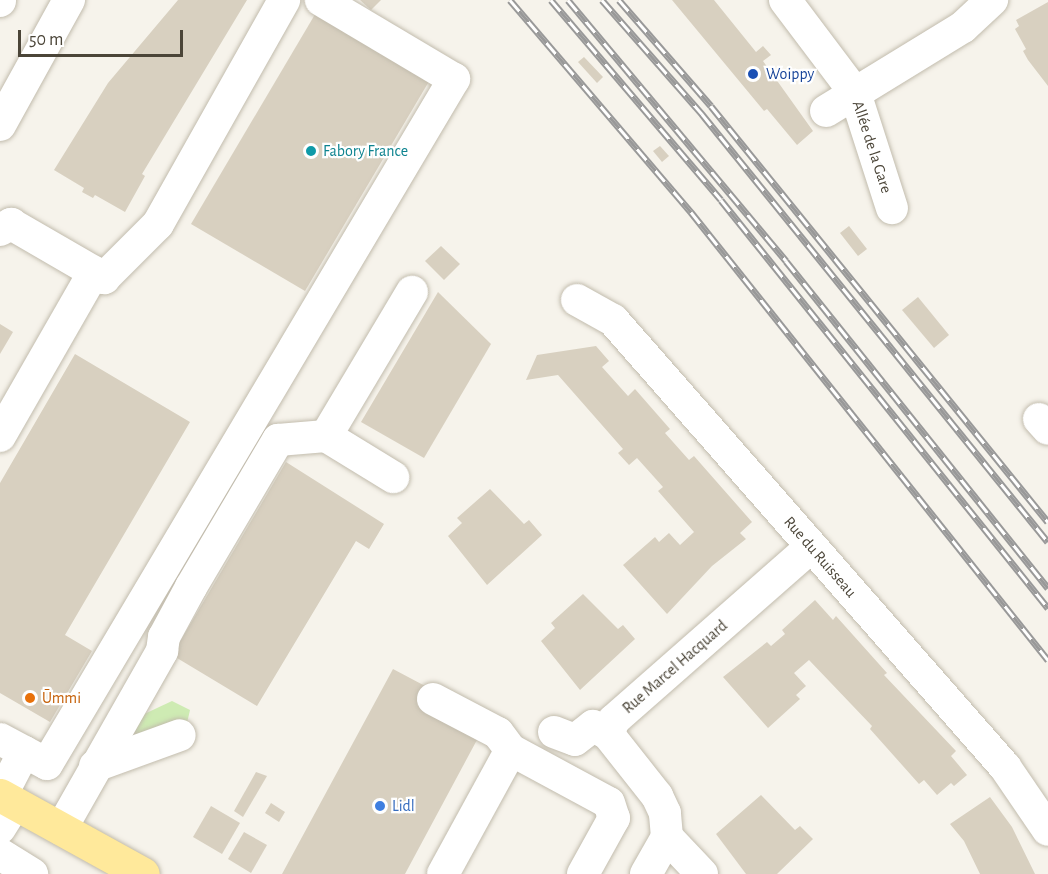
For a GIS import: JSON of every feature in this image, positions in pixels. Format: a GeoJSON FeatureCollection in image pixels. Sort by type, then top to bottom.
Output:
{"type":"FeatureCollection","features":[{"type":"Feature","properties":{"kind":"main road"},"geometry":{"type":"LineString","coordinates":[[4,806],[61,829],[143,874]]}},
{"type":"Feature","properties":{"kind":"street"},"geometry":{"type":"LineString","coordinates":[[0,124],[69,0]]}},
{"type":"Feature","properties":{"kind":"street"},"geometry":{"type":"LineString","coordinates":[[0,230],[11,224],[104,278],[158,224],[284,0]]}},
{"type":"Feature","properties":{"kind":"street"},"geometry":{"type":"LineString","coordinates":[[4,806],[12,745],[47,764],[454,79],[321,0]]}},
{"type":"Feature","properties":{"kind":"street","name":"Allée de la Gare"},"geometry":{"type":"LineString","coordinates":[[785,0],[855,93],[892,208]]}},
{"type":"Feature","properties":{"kind":"street"},"geometry":{"type":"LineString","coordinates":[[826,111],[963,27],[992,0]]}},
{"type":"Feature","properties":{"kind":"street"},"geometry":{"type":"LineString","coordinates":[[0,436],[94,272]]}},
{"type":"Feature","properties":{"kind":"street"},"geometry":{"type":"LineString","coordinates":[[326,436],[412,292]]}},
{"type":"Feature","properties":{"kind":"street","name":"Rue du Ruisseau"},"geometry":{"type":"LineString","coordinates":[[577,300],[614,320],[1005,767],[1048,830]]}},
{"type":"Feature","properties":{"kind":"street"},"geometry":{"type":"LineString","coordinates":[[61,829],[162,651],[164,637],[191,586],[278,440],[326,436],[393,477]]}},
{"type":"Feature","properties":{"kind":"street","name":"Rue Marcel Hacquard"},"geometry":{"type":"LineString","coordinates":[[608,734],[614,720],[811,547]]}},
{"type":"Feature","properties":{"kind":"street"},"geometry":{"type":"LineString","coordinates":[[433,699],[498,733],[511,750],[614,809],[614,818],[583,874]]}},
{"type":"Feature","properties":{"kind":"street"},"geometry":{"type":"LineString","coordinates":[[554,732],[575,740],[593,726],[608,734],[657,796],[665,813],[667,837],[646,874]]}},
{"type":"Feature","properties":{"kind":"street"},"geometry":{"type":"LineString","coordinates":[[95,766],[180,735]]}},
{"type":"Feature","properties":{"kind":"street"},"geometry":{"type":"LineString","coordinates":[[443,874],[511,750]]}},
{"type":"Feature","properties":{"kind":"street"},"geometry":{"type":"LineString","coordinates":[[667,837],[702,874]]}},
{"type":"Feature","properties":{"kind":"street"},"geometry":{"type":"LineString","coordinates":[[0,854],[32,874]]}},
{"type":"Feature","properties":{"kind":"green space"},"geometry":{"type":"Polygon","coordinates":[[[172,701],[190,710],[187,723],[130,742],[128,727],[140,716],[172,701]]]}},
{"type":"Feature","properties":{"kind":"building"},"geometry":{"type":"Polygon","coordinates":[[[178,0],[247,0],[142,174],[145,176],[125,212],[95,195],[93,198],[82,192],[84,188],[54,170],[108,83],[178,0]]]}},
{"type":"Feature","properties":{"kind":"building"},"geometry":{"type":"Polygon","coordinates":[[[360,0],[381,0],[371,10],[360,0]]]}},
{"type":"Feature","properties":{"kind":"building"},"geometry":{"type":"Polygon","coordinates":[[[672,0],[714,0],[756,52],[763,46],[771,55],[763,61],[813,131],[797,145],[767,109],[764,111],[672,0]]]}},
{"type":"Feature","properties":{"kind":"building"},"geometry":{"type":"Polygon","coordinates":[[[1048,2],[1048,86],[1028,60],[1023,51],[1026,49],[1015,29],[1019,26],[1016,20],[1048,2]]]}},
{"type":"Feature","properties":{"kind":"building","name":"Fabory France"},"geometry":{"type":"Polygon","coordinates":[[[317,11],[431,78],[305,291],[191,224],[317,11]]]}},
{"type":"Feature","properties":{"kind":"building"},"geometry":{"type":"Polygon","coordinates":[[[584,57],[603,77],[597,83],[578,62],[584,57]]]}},
{"type":"Feature","properties":{"kind":"building"},"geometry":{"type":"Polygon","coordinates":[[[660,146],[669,156],[662,162],[653,151],[660,146]]]}},
{"type":"Feature","properties":{"kind":"building"},"geometry":{"type":"Polygon","coordinates":[[[849,226],[867,249],[858,256],[840,233],[849,226]]]}},
{"type":"Feature","properties":{"kind":"building"},"geometry":{"type":"Polygon","coordinates":[[[441,246],[460,264],[444,280],[425,261],[441,246]]]}},
{"type":"Feature","properties":{"kind":"building"},"geometry":{"type":"Polygon","coordinates":[[[438,292],[491,344],[424,458],[361,422],[438,292]]]}},
{"type":"Feature","properties":{"kind":"building"},"geometry":{"type":"Polygon","coordinates":[[[918,297],[949,335],[934,348],[902,310],[918,297]]]}},
{"type":"Feature","properties":{"kind":"building"},"geometry":{"type":"Polygon","coordinates":[[[0,324],[13,332],[0,354],[0,324]]]}},
{"type":"Feature","properties":{"kind":"building"},"geometry":{"type":"Polygon","coordinates":[[[596,346],[609,361],[602,367],[628,396],[635,389],[670,429],[665,433],[689,460],[694,456],[752,522],[740,533],[746,539],[712,566],[667,614],[623,565],[655,537],[659,542],[669,533],[680,545],[694,532],[658,491],[663,487],[637,458],[629,465],[618,453],[623,449],[558,375],[526,380],[537,355],[596,346]]]}},
{"type":"Feature","properties":{"kind":"building"},"geometry":{"type":"Polygon","coordinates":[[[75,354],[190,422],[65,635],[92,651],[50,722],[0,693],[0,483],[75,354]]]}},
{"type":"Feature","properties":{"kind":"building"},"geometry":{"type":"Polygon","coordinates":[[[286,462],[384,524],[369,549],[356,541],[257,706],[172,655],[286,462]]]}},
{"type":"Feature","properties":{"kind":"building"},"geometry":{"type":"Polygon","coordinates":[[[490,489],[524,524],[529,520],[542,535],[487,585],[448,536],[462,523],[457,518],[490,489]]]}},
{"type":"Feature","properties":{"kind":"building"},"geometry":{"type":"Polygon","coordinates":[[[583,594],[618,629],[623,625],[635,639],[580,690],[541,641],[555,628],[551,623],[583,594]]]}},
{"type":"Feature","properties":{"kind":"building"},"geometry":{"type":"Polygon","coordinates":[[[815,600],[833,620],[836,616],[887,673],[884,675],[956,751],[951,756],[967,775],[954,786],[951,783],[937,795],[924,780],[919,784],[870,729],[872,726],[809,660],[794,673],[806,686],[796,695],[800,699],[768,728],[723,677],[767,642],[771,646],[785,634],[782,630],[815,600]]]}},
{"type":"Feature","properties":{"kind":"building","name":"Lidl"},"geometry":{"type":"Polygon","coordinates":[[[393,669],[427,687],[417,705],[478,738],[405,874],[282,874],[393,669]]]}},
{"type":"Feature","properties":{"kind":"building"},"geometry":{"type":"Polygon","coordinates":[[[256,772],[267,776],[243,817],[234,811],[256,772]]]}},
{"type":"Feature","properties":{"kind":"building"},"geometry":{"type":"Polygon","coordinates":[[[761,795],[795,830],[800,826],[813,839],[777,874],[746,874],[716,834],[761,795]]]}},
{"type":"Feature","properties":{"kind":"building"},"geometry":{"type":"Polygon","coordinates":[[[990,797],[1012,827],[1035,874],[980,874],[964,841],[950,824],[990,797]]]}},
{"type":"Feature","properties":{"kind":"building"},"geometry":{"type":"Polygon","coordinates":[[[271,803],[285,812],[279,822],[265,813],[271,803]]]}},
{"type":"Feature","properties":{"kind":"building"},"geometry":{"type":"Polygon","coordinates":[[[211,806],[240,823],[222,854],[193,837],[211,806]]]}},
{"type":"Feature","properties":{"kind":"building"},"geometry":{"type":"Polygon","coordinates":[[[244,832],[267,845],[251,873],[228,859],[244,832]]]}},
{"type":"Feature","properties":{"kind":"railway"},"geometry":{"type":"LineString","coordinates":[[510,0],[691,212],[1048,660]]}},
{"type":"Feature","properties":{"kind":"railway"},"geometry":{"type":"LineString","coordinates":[[551,0],[721,200],[1048,608]]}},
{"type":"Feature","properties":{"kind":"railway"},"geometry":{"type":"LineString","coordinates":[[568,0],[786,261],[1048,588]]}},
{"type":"Feature","properties":{"kind":"railway"},"geometry":{"type":"LineString","coordinates":[[602,0],[702,114],[1048,542]]}},
{"type":"Feature","properties":{"kind":"railway"},"geometry":{"type":"LineString","coordinates":[[619,0],[711,106],[1048,522]]}},
{"type":"Feature","properties":{"kind":"place","name":"Woippy"},"geometry":{"type":"Point","coordinates":[753,74]}},
{"type":"Feature","properties":{"kind":"place","name":"Fabory France"},"geometry":{"type":"Point","coordinates":[311,151]}},
{"type":"Feature","properties":{"kind":"place","name":"Ūmmi"},"geometry":{"type":"Point","coordinates":[30,698]}},
{"type":"Feature","properties":{"kind":"place","name":"Lidl"},"geometry":{"type":"Point","coordinates":[380,806]}}]}
